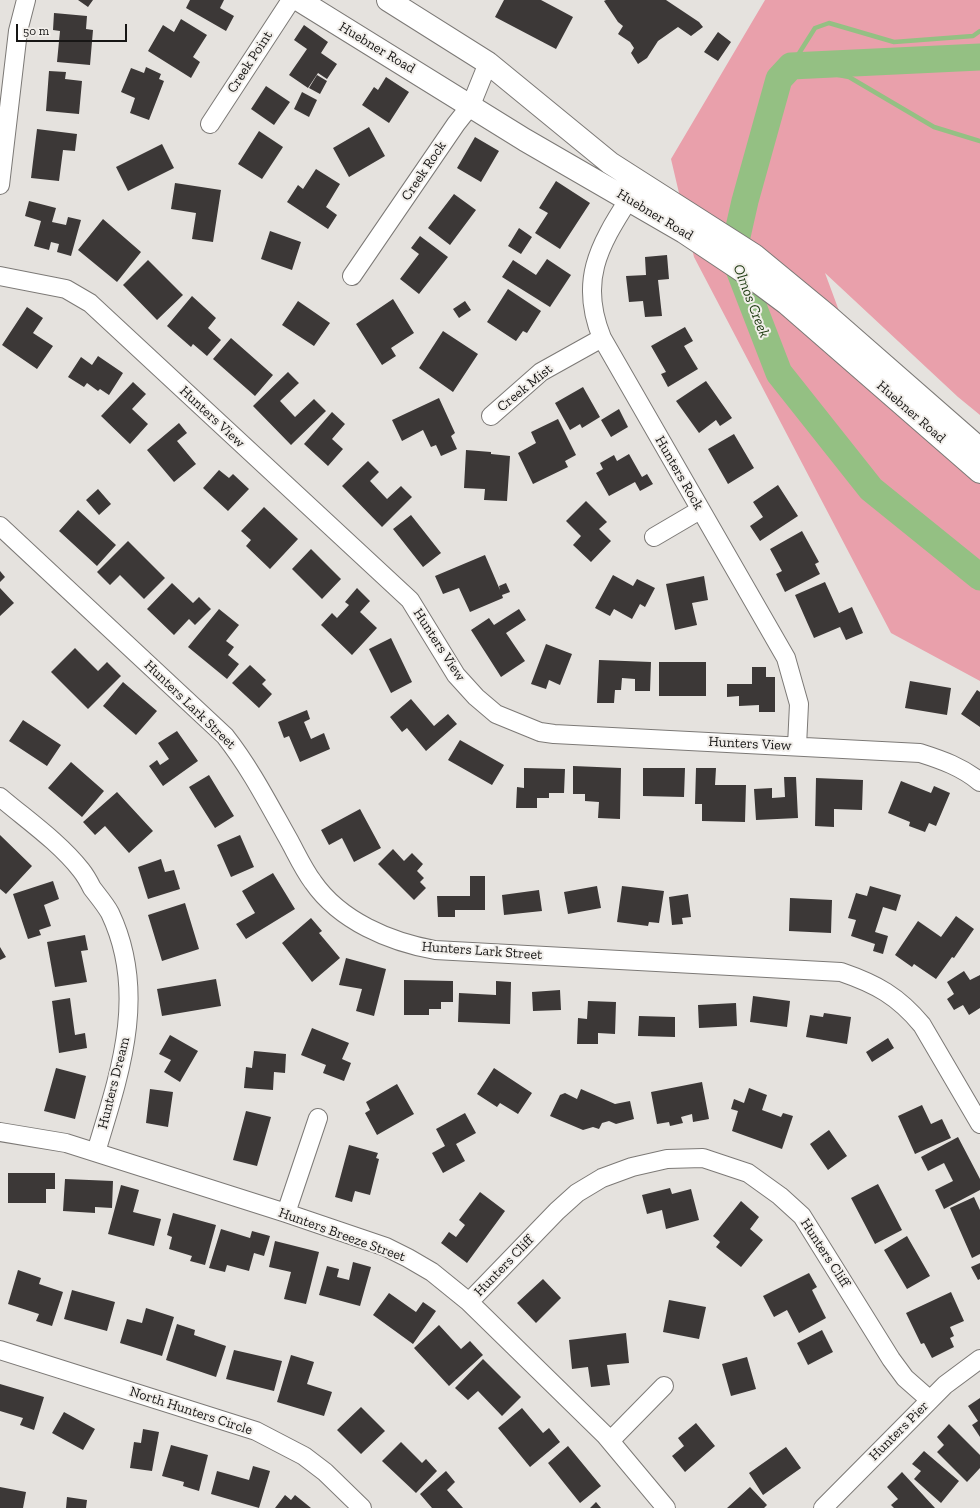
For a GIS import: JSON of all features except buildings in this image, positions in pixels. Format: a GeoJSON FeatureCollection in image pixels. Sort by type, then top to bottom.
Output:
{"type":"FeatureCollection","features":[{"type":"Feature","properties":{"kind":"main road","name":"Huebner Road"},"geometry":{"type":"LineString","coordinates":[[299,0],[550,154],[714,251],[786,303],[980,472]]}},
{"type":"Feature","properties":{"kind":"main road","name":"Huebner Road"},"geometry":{"type":"LineString","coordinates":[[388,0],[488,63],[610,163],[725,236],[784,278],[980,449]]}},
{"type":"Feature","properties":{"kind":"street"},"geometry":{"type":"LineString","coordinates":[[0,186],[18,31],[26,0]]}},
{"type":"Feature","properties":{"kind":"street","name":"Creek Point"},"geometry":{"type":"LineString","coordinates":[[210,124],[291,0]]}},
{"type":"Feature","properties":{"kind":"street","name":"Creek Rock"},"geometry":{"type":"LineString","coordinates":[[352,276],[456,124],[471,105],[488,63]]}},
{"type":"Feature","properties":{"kind":"street","name":"Hunters Rock"},"geometry":{"type":"LineString","coordinates":[[629,200],[605,237],[596,261],[592,300],[596,323],[602,338],[786,658],[799,704],[797,746]]}},
{"type":"Feature","properties":{"kind":"street","name":"Hunters View"},"geometry":{"type":"LineString","coordinates":[[0,276],[66,289],[90,303],[410,600],[456,675],[476,697],[496,714],[540,732],[554,734],[920,753],[946,761],[970,774],[980,782]]}},
{"type":"Feature","properties":{"kind":"street","name":"Creek Mist"},"geometry":{"type":"LineString","coordinates":[[492,416],[541,372],[602,338]]}},
{"type":"Feature","properties":{"kind":"street"},"geometry":{"type":"LineString","coordinates":[[654,537],[700,510]]}},
{"type":"Feature","properties":{"kind":"street","name":"Hunters Lark Street"},"geometry":{"type":"LineString","coordinates":[[0,526],[224,736],[246,763],[313,882],[330,902],[350,917],[374,931],[410,945],[435,950],[827,970],[848,974],[868,981],[892,995],[913,1014],[922,1025],[980,1124]]}},
{"type":"Feature","properties":{"kind":"street","name":"Hunters Dream"},"geometry":{"type":"LineString","coordinates":[[0,797],[58,846],[81,870],[109,912],[120,944],[128,982],[128,1031],[117,1084],[96,1152]]}},
{"type":"Feature","properties":{"kind":"street"},"geometry":{"type":"LineString","coordinates":[[286,1214],[318,1118]]}},
{"type":"Feature","properties":{"kind":"street","name":"Hunters Breeze Street"},"geometry":{"type":"LineString","coordinates":[[0,1132],[66,1143],[96,1152],[386,1247],[408,1258],[432,1272],[469,1302],[610,1441],[666,1508]]}},
{"type":"Feature","properties":{"kind":"street","name":"Hunters Cliff"},"geometry":{"type":"LineString","coordinates":[[469,1302],[557,1211],[577,1193],[602,1178],[632,1167],[668,1160],[702,1158],[748,1173],[780,1196],[802,1216],[891,1358],[905,1378],[930,1400]]}},
{"type":"Feature","properties":{"kind":"street","name":"North Hunters Circle"},"geometry":{"type":"LineString","coordinates":[[0,1350],[256,1432],[304,1456],[325,1472],[362,1508]]}},
{"type":"Feature","properties":{"kind":"street","name":"Hunters Pier"},"geometry":{"type":"LineString","coordinates":[[823,1508],[945,1384],[980,1359]]}},
{"type":"Feature","properties":{"kind":"street"},"geometry":{"type":"LineString","coordinates":[[610,1441],[664,1386]]}},
{"type":"Feature","properties":{"kind":"shaded area"},"geometry":{"type":"Polygon","coordinates":[[[765,0],[980,0],[980,415],[958,397],[825,273],[868,389],[980,483],[980,681],[891,633],[694,257],[671,159],[765,0]]]}},
{"type":"Feature","properties":{"kind":"waterway","name":"Olmos Creek"},"geometry":{"type":"LineString","coordinates":[[980,31],[973,36],[894,42],[829,23],[815,28],[791,66],[849,77],[934,127],[980,141]]}},
{"type":"Feature","properties":{"kind":"waterway","name":"Olmos Creek"},"geometry":{"type":"LineString","coordinates":[[980,57],[791,66],[779,79],[745,201],[733,254],[779,373],[871,489],[980,577]]}}]}
